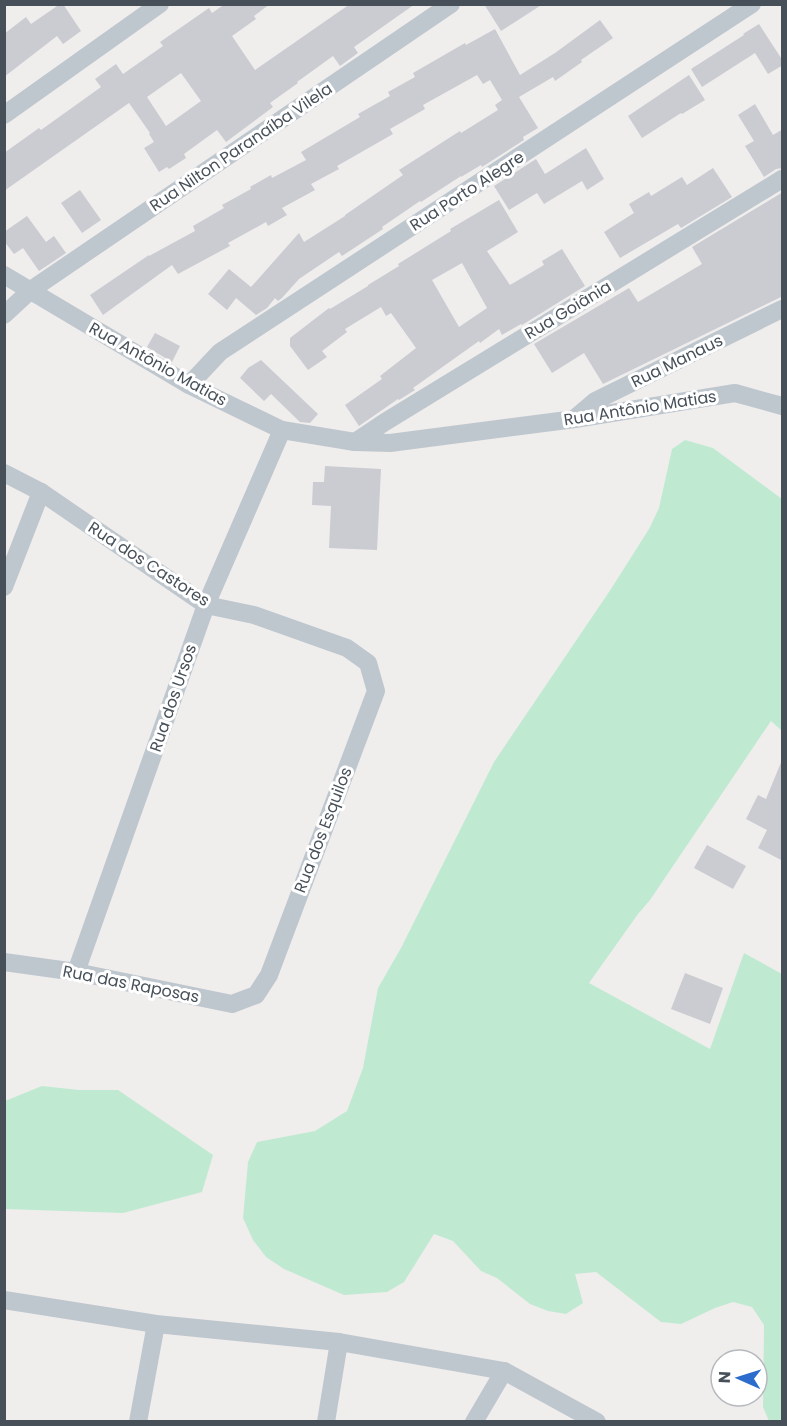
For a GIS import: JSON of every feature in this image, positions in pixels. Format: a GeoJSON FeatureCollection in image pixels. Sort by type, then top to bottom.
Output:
{"type":"FeatureCollection","features":[{"type":"Feature","properties":{"kind":"street"},"geometry":{"type":"LineString","coordinates":[[4,114],[160,4]]}},
{"type":"Feature","properties":{"kind":"street","name":"Rua Nilton Paranaíba Vilela"},"geometry":{"type":"LineString","coordinates":[[4,315],[31,290],[451,4]]}},
{"type":"Feature","properties":{"kind":"street","name":"Rua Porto Alegre"},"geometry":{"type":"LineString","coordinates":[[189,385],[220,352],[752,4]]}},
{"type":"Feature","properties":{"kind":"street","name":"Rua Goiânia"},"geometry":{"type":"LineString","coordinates":[[355,442],[783,179]]}},
{"type":"Feature","properties":{"kind":"street","name":"Rua Antônio Matias"},"geometry":{"type":"LineString","coordinates":[[4,275],[189,385],[282,430],[355,442],[390,442],[575,419],[735,393],[783,406]]}},
{"type":"Feature","properties":{"kind":"street","name":"Rua Manaus"},"geometry":{"type":"LineString","coordinates":[[575,419],[595,401],[783,309]]}},
{"type":"Feature","properties":{"kind":"street"},"geometry":{"type":"LineString","coordinates":[[385,422],[390,442]]}},
{"type":"Feature","properties":{"kind":"street","name":"Rua dos Ursos"},"geometry":{"type":"LineString","coordinates":[[76,972],[206,604],[282,430]]}},
{"type":"Feature","properties":{"kind":"street","name":"Rua dos Castores"},"geometry":{"type":"LineString","coordinates":[[4,473],[41,492],[206,604],[254,615],[337,644],[347,648],[368,663]]}},
{"type":"Feature","properties":{"kind":"street"},"geometry":{"type":"LineString","coordinates":[[4,587],[41,492]]}},
{"type":"Feature","properties":{"kind":"street","name":"Rua dos Esquilos"},"geometry":{"type":"LineString","coordinates":[[256,995],[269,975],[376,691],[368,663]]}},
{"type":"Feature","properties":{"kind":"street","name":"Rua das Raposas"},"geometry":{"type":"LineString","coordinates":[[4,962],[76,972],[232,1004],[256,995]]}},
{"type":"Feature","properties":{"kind":"street"},"geometry":{"type":"LineString","coordinates":[[4,1300],[156,1324],[339,1342],[504,1371],[597,1422]]}},
{"type":"Feature","properties":{"kind":"street"},"geometry":{"type":"LineString","coordinates":[[138,1422],[156,1324]]}},
{"type":"Feature","properties":{"kind":"street"},"geometry":{"type":"LineString","coordinates":[[326,1422],[339,1342]]}},
{"type":"Feature","properties":{"kind":"street"},"geometry":{"type":"LineString","coordinates":[[474,1422],[504,1371]]}},
{"type":"Feature","properties":{"kind":"green space"},"geometry":{"type":"Polygon","coordinates":[[[685,440],[713,448],[782,499],[782,731],[771,721],[650,900],[589,983],[710,1049],[744,953],[782,974],[782,1421],[769,1421],[763,1408],[769,1408],[769,1348],[764,1348],[764,1325],[752,1307],[733,1302],[681,1324],[661,1322],[596,1272],[575,1274],[583,1303],[566,1314],[548,1311],[530,1304],[497,1278],[481,1271],[453,1241],[434,1234],[404,1282],[387,1292],[344,1295],[284,1269],[266,1257],[253,1240],[243,1218],[248,1162],[257,1142],[315,1131],[347,1111],[363,1068],[378,988],[401,948],[494,762],[649,529],[659,508],[672,449],[685,440]]]}},
{"type":"Feature","properties":{"kind":"green space"},"geometry":{"type":"Polygon","coordinates":[[[42,1086],[79,1090],[118,1090],[213,1155],[202,1192],[123,1213],[5,1209],[5,1101],[42,1086]]]}},
{"type":"Feature","properties":{"kind":"building"},"geometry":{"type":"Polygon","coordinates":[[[63,4],[81,31],[63,44],[57,36],[4,77],[4,34],[26,17],[31,24],[63,4]]]}},
{"type":"Feature","properties":{"kind":"building"},"geometry":{"type":"Polygon","coordinates":[[[225,4],[270,4],[254,16],[256,19],[232,36],[255,70],[350,4],[415,4],[354,47],[358,53],[340,66],[333,56],[270,103],[273,107],[226,142],[217,130],[184,154],[186,158],[169,169],[167,167],[159,172],[144,148],[154,142],[129,103],[4,191],[4,153],[101,87],[95,79],[116,64],[123,74],[163,46],[160,42],[209,8],[212,13],[225,4]],[[181,73],[147,97],[166,126],[201,101],[181,73]]]}},
{"type":"Feature","properties":{"kind":"building"},"geometry":{"type":"Polygon","coordinates":[[[484,4],[543,4],[501,31],[484,4]]]}},
{"type":"Feature","properties":{"kind":"building"},"geometry":{"type":"Polygon","coordinates":[[[600,20],[613,38],[555,81],[553,77],[519,97],[538,128],[523,137],[524,140],[482,167],[481,165],[420,201],[342,256],[339,252],[299,279],[282,298],[278,301],[275,298],[267,308],[256,315],[236,298],[227,310],[208,294],[229,269],[251,287],[299,233],[304,242],[403,175],[399,170],[498,110],[495,105],[502,100],[490,80],[483,84],[477,75],[423,105],[425,109],[390,129],[393,134],[337,166],[339,169],[311,184],[315,190],[282,208],[287,215],[268,226],[266,222],[228,243],[230,246],[178,274],[172,265],[103,315],[90,295],[149,255],[195,231],[193,226],[224,208],[222,205],[251,189],[250,187],[306,160],[301,152],[360,117],[358,114],[390,96],[388,92],[415,77],[413,73],[465,43],[466,45],[495,29],[520,75],[600,20]]]}},
{"type":"Feature","properties":{"kind":"building"},"geometry":{"type":"Polygon","coordinates":[[[759,24],[783,61],[783,65],[768,74],[755,53],[702,87],[691,69],[759,24]]]}},
{"type":"Feature","properties":{"kind":"building"},"geometry":{"type":"Polygon","coordinates":[[[689,75],[705,100],[642,138],[628,116],[689,75]]]}},
{"type":"Feature","properties":{"kind":"building"},"geometry":{"type":"Polygon","coordinates":[[[755,104],[773,135],[783,129],[783,168],[776,169],[764,177],[745,146],[754,141],[738,115],[755,104]]]}},
{"type":"Feature","properties":{"kind":"building"},"geometry":{"type":"Polygon","coordinates":[[[586,148],[604,179],[587,190],[582,181],[544,204],[537,193],[509,210],[494,186],[536,159],[545,174],[586,148]]]}},
{"type":"Feature","properties":{"kind":"building"},"geometry":{"type":"Polygon","coordinates":[[[713,168],[732,197],[681,228],[678,224],[620,258],[604,232],[634,213],[629,204],[649,192],[651,196],[682,177],[687,185],[713,168]]]}},
{"type":"Feature","properties":{"kind":"building"},"geometry":{"type":"Polygon","coordinates":[[[80,190],[101,220],[82,233],[61,203],[80,190]]]}},
{"type":"Feature","properties":{"kind":"building"},"geometry":{"type":"Polygon","coordinates":[[[783,192],[783,296],[603,384],[584,353],[552,373],[534,344],[629,288],[638,302],[702,264],[692,247],[783,192]]]}},
{"type":"Feature","properties":{"kind":"building"},"geometry":{"type":"Polygon","coordinates":[[[499,200],[518,232],[487,251],[510,285],[544,265],[542,261],[562,249],[585,286],[522,325],[502,335],[499,329],[480,343],[479,341],[413,388],[415,390],[359,426],[345,405],[382,379],[380,376],[416,348],[391,313],[386,316],[381,307],[345,329],[347,332],[322,351],[327,357],[308,370],[290,346],[290,338],[329,308],[399,266],[398,264],[451,231],[450,229],[499,200]],[[462,263],[432,280],[459,327],[487,308],[462,263]]]}},
{"type":"Feature","properties":{"kind":"building"},"geometry":{"type":"Polygon","coordinates":[[[27,216],[46,242],[54,236],[66,253],[39,271],[23,248],[14,254],[4,241],[4,232],[27,216]]]}},
{"type":"Feature","properties":{"kind":"building"},"geometry":{"type":"Polygon","coordinates":[[[155,333],[180,346],[172,362],[147,347],[155,333]]]}},
{"type":"Feature","properties":{"kind":"building"},"geometry":{"type":"Polygon","coordinates":[[[261,360],[318,414],[310,423],[300,422],[271,394],[264,401],[240,378],[248,368],[261,360]]]}},
{"type":"Feature","properties":{"kind":"building"},"geometry":{"type":"Polygon","coordinates":[[[325,466],[381,469],[377,550],[329,548],[331,506],[312,505],[313,482],[324,482],[325,466]]]}},
{"type":"Feature","properties":{"kind":"building"},"geometry":{"type":"Polygon","coordinates":[[[782,760],[783,861],[758,848],[767,830],[746,819],[758,795],[766,799],[782,760]]]}},
{"type":"Feature","properties":{"kind":"building"},"geometry":{"type":"Polygon","coordinates":[[[707,845],[746,866],[733,889],[694,868],[707,845]]]}},
{"type":"Feature","properties":{"kind":"building"},"geometry":{"type":"Polygon","coordinates":[[[685,973],[723,988],[710,1024],[671,1009],[685,973]]]}}]}
